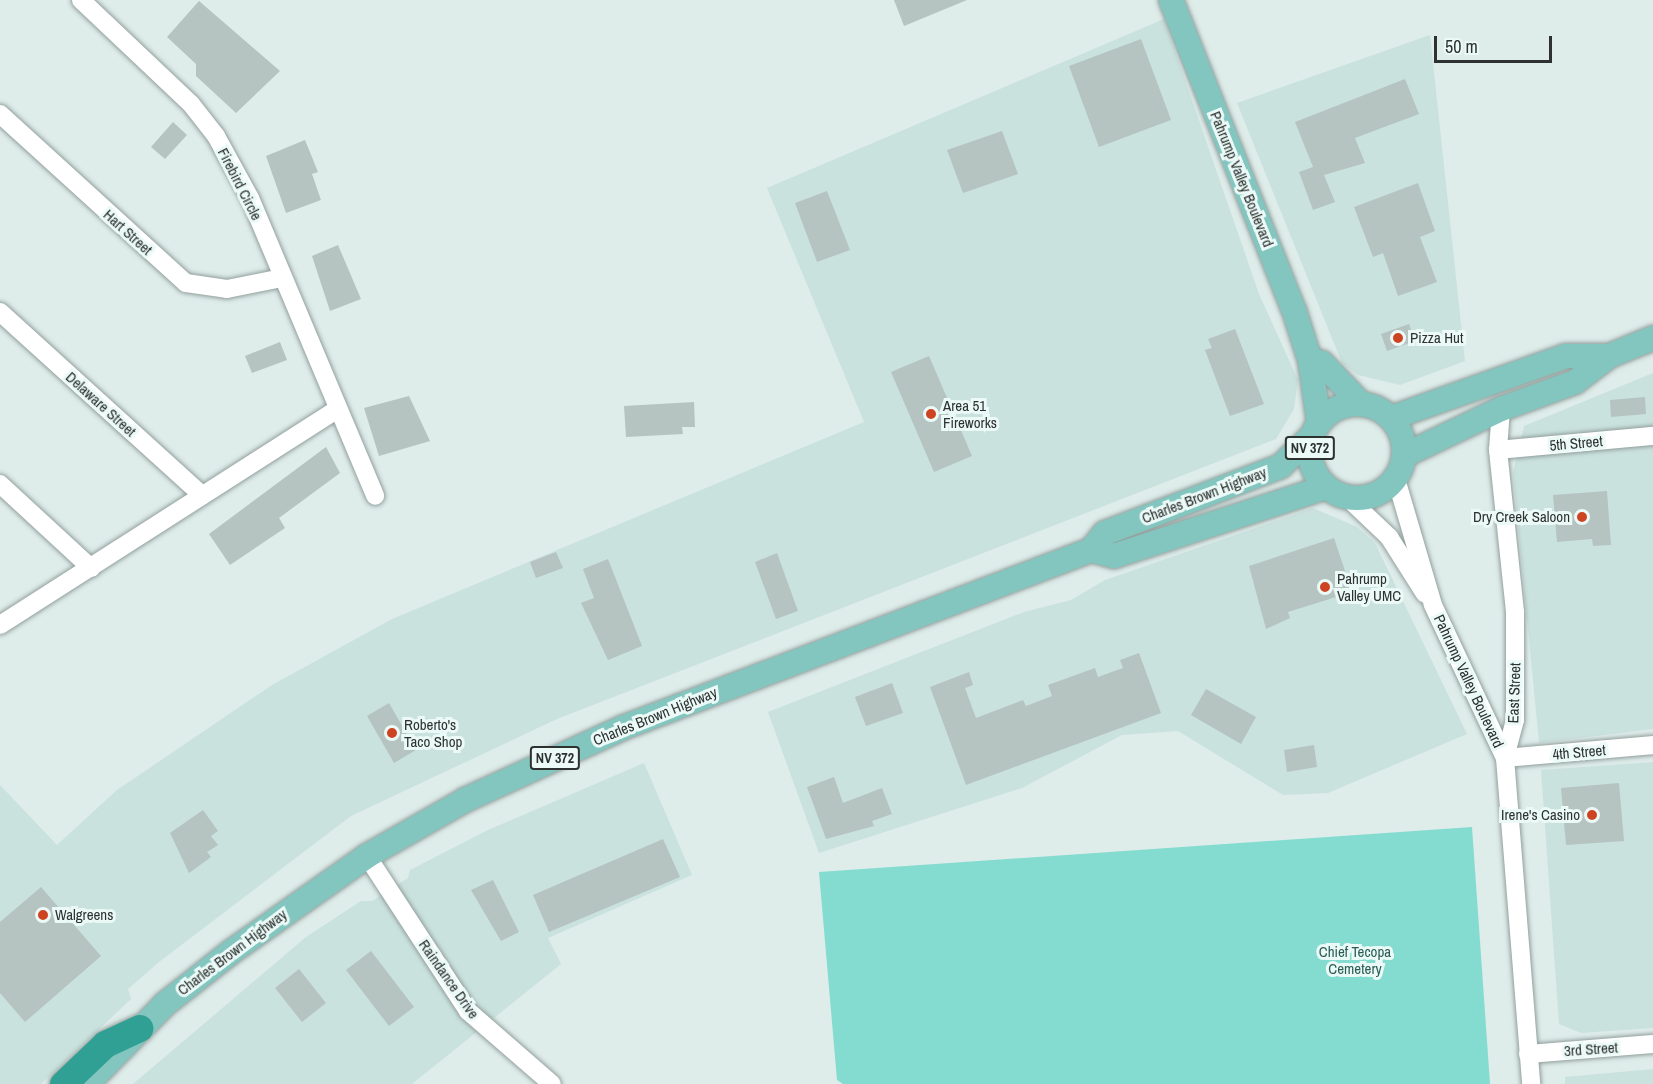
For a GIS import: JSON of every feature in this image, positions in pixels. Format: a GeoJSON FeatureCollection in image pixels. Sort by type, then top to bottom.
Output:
{"type":"FeatureCollection","features":[{"type":"Feature","properties":{"kind":"highway"},"geometry":{"type":"LineString","coordinates":[[63,1084],[105,1044],[140,1028]]}},
{"type":"Feature","properties":{"kind":"main road","name":"Pahrump Valley Boulevard"},"geometry":{"type":"LineString","coordinates":[[1171,0],[1310,360],[1316,429]]}},
{"type":"Feature","properties":{"kind":"main road"},"geometry":{"type":"LineString","coordinates":[[1405,455],[1502,409],[1575,382],[1609,356],[1653,338]]}},
{"type":"Feature","properties":{"kind":"main road"},"geometry":{"type":"LineString","coordinates":[[1391,418],[1566,356],[1609,356]]}},
{"type":"Feature","properties":{"kind":"main road"},"geometry":{"type":"LineString","coordinates":[[1310,360],[1322,363],[1361,404],[1391,418],[1405,455],[1396,479],[1374,496],[1348,498],[1326,487]]}},
{"type":"Feature","properties":{"kind":"main road","name":"NV 372"},"geometry":{"type":"LineString","coordinates":[[1326,487],[1311,463],[1316,429],[1345,406],[1361,404]]}},
{"type":"Feature","properties":{"kind":"main road","name":"Charles Brown Highway"},"geometry":{"type":"LineString","coordinates":[[87,1084],[140,1028],[231,952],[367,856],[465,800],[615,731],[1091,550],[1105,533],[1281,466],[1316,429]]}},
{"type":"Feature","properties":{"kind":"main road","name":"Charles Brown Highway"},"geometry":{"type":"LineString","coordinates":[[1091,550],[1114,555],[1326,487]]}},
{"type":"Feature","properties":{"kind":"street","name":"Firebird Circle"},"geometry":{"type":"LineString","coordinates":[[81,0],[191,104],[216,136],[250,198],[336,410],[375,496]]}},
{"type":"Feature","properties":{"kind":"street","name":"Hart Street"},"geometry":{"type":"LineString","coordinates":[[0,114],[186,283],[227,289],[282,278]]}},
{"type":"Feature","properties":{"kind":"street","name":"Delaware Street"},"geometry":{"type":"LineString","coordinates":[[0,312],[202,495]]}},
{"type":"Feature","properties":{"kind":"street","name":"East Street"},"geometry":{"type":"LineString","coordinates":[[1502,409],[1498,450],[1515,612],[1515,720],[1505,758],[1531,1084]]}},
{"type":"Feature","properties":{"kind":"street"},"geometry":{"type":"LineString","coordinates":[[0,625],[336,410]]}},
{"type":"Feature","properties":{"kind":"street","name":"5th Street"},"geometry":{"type":"LineString","coordinates":[[1498,450],[1653,436]]}},
{"type":"Feature","properties":{"kind":"street","name":"Pahrump Valley Boulevard"},"geometry":{"type":"LineString","coordinates":[[1396,479],[1433,605]]}},
{"type":"Feature","properties":{"kind":"street"},"geometry":{"type":"LineString","coordinates":[[0,484],[91,568]]}},
{"type":"Feature","properties":{"kind":"street","name":"Pahrump Valley Boulevard"},"geometry":{"type":"LineString","coordinates":[[1348,498],[1389,537],[1433,605],[1505,758]]}},
{"type":"Feature","properties":{"kind":"street","name":"4th Street"},"geometry":{"type":"LineString","coordinates":[[1505,758],[1653,745]]}},
{"type":"Feature","properties":{"kind":"street","name":"Raindance Drive"},"geometry":{"type":"LineString","coordinates":[[367,856],[468,1011],[552,1084]]}},
{"type":"Feature","properties":{"kind":"street","name":"3rd Street"},"geometry":{"type":"LineString","coordinates":[[1528,1054],[1653,1044]]}},
{"type":"Feature","properties":{"kind":"shaded area"},"geometry":{"type":"Polygon","coordinates":[[[1164,19],[1259,294],[1298,380],[1294,409],[1276,439],[557,719],[351,816],[159,962],[128,989],[131,999],[41,1084],[0,1084],[0,785],[57,845],[117,790],[272,685],[392,619],[864,422],[767,188],[1164,19]]]}},
{"type":"Feature","properties":{"kind":"shaded area"},"geometry":{"type":"Polygon","coordinates":[[[1430,35],[1465,361],[1400,385],[1358,375],[1342,363],[1237,103],[1430,35]]]}},
{"type":"Feature","properties":{"kind":"shaded area"},"geometry":{"type":"Polygon","coordinates":[[[1653,373],[1653,729],[1539,743],[1513,473],[1524,426],[1653,373]]]}},
{"type":"Feature","properties":{"kind":"shaded area"},"geometry":{"type":"Polygon","coordinates":[[[1313,508],[1357,527],[1375,543],[1467,734],[1328,793],[1283,795],[1178,731],[1122,735],[1022,788],[819,853],[768,712],[1024,612],[1071,600],[1105,580],[1313,508]]]}},
{"type":"Feature","properties":{"kind":"shaded area"},"geometry":{"type":"Polygon","coordinates":[[[1653,762],[1653,1028],[1581,1033],[1559,1024],[1541,770],[1653,762]]]}},
{"type":"Feature","properties":{"kind":"shaded area"},"geometry":{"type":"Polygon","coordinates":[[[644,763],[692,875],[548,938],[561,964],[412,1084],[133,1084],[306,937],[361,901],[372,901],[408,878],[410,870],[488,830],[644,763]]]}},
{"type":"Feature","properties":{"kind":"shaded area"},"geometry":{"type":"Polygon","coordinates":[[[1653,1069],[1653,1084],[1565,1084],[1565,1077],[1653,1069]]]}},
{"type":"Feature","properties":{"kind":"green space","name":"Chief Tecopa Cemetery"},"geometry":{"type":"Polygon","coordinates":[[[1472,827],[1490,1084],[843,1084],[837,1080],[819,872],[1472,827]]]}},
{"type":"Feature","properties":{"kind":"building"},"geometry":{"type":"Polygon","coordinates":[[[894,0],[967,0],[904,26],[894,0]]]}},
{"type":"Feature","properties":{"kind":"building"},"geometry":{"type":"Polygon","coordinates":[[[199,1],[280,71],[236,113],[196,76],[196,64],[167,37],[199,1]]]}},
{"type":"Feature","properties":{"kind":"building"},"geometry":{"type":"Polygon","coordinates":[[[1141,39],[1171,120],[1099,147],[1069,66],[1141,39]]]}},
{"type":"Feature","properties":{"kind":"building"},"geometry":{"type":"Polygon","coordinates":[[[1405,79],[1419,114],[1355,138],[1365,163],[1324,175],[1335,202],[1313,210],[1299,172],[1313,167],[1295,122],[1405,79]]]}},
{"type":"Feature","properties":{"kind":"building"},"geometry":{"type":"Polygon","coordinates":[[[173,122],[187,135],[165,159],[151,147],[173,122]]]}},
{"type":"Feature","properties":{"kind":"building"},"geometry":{"type":"Polygon","coordinates":[[[1002,131],[1018,174],[963,193],[947,150],[1002,131]]]}},
{"type":"Feature","properties":{"kind":"building"},"geometry":{"type":"Polygon","coordinates":[[[305,140],[318,172],[312,174],[321,200],[286,213],[266,156],[305,140]]]}},
{"type":"Feature","properties":{"kind":"building"},"geometry":{"type":"Polygon","coordinates":[[[1418,183],[1435,231],[1420,237],[1437,282],[1398,296],[1383,253],[1373,257],[1354,207],[1418,183]]]}},
{"type":"Feature","properties":{"kind":"building"},"geometry":{"type":"Polygon","coordinates":[[[827,191],[850,250],[817,262],[795,203],[827,191]]]}},
{"type":"Feature","properties":{"kind":"building"},"geometry":{"type":"Polygon","coordinates":[[[338,245],[361,299],[330,311],[312,256],[338,245]]]}},
{"type":"Feature","properties":{"kind":"building","name":"Pizza Hut"},"geometry":{"type":"Polygon","coordinates":[[[1409,324],[1415,341],[1387,351],[1381,334],[1409,324]]]}},
{"type":"Feature","properties":{"kind":"building"},"geometry":{"type":"Polygon","coordinates":[[[1235,329],[1264,404],[1230,416],[1205,350],[1212,348],[1208,339],[1235,329]]]}},
{"type":"Feature","properties":{"kind":"building"},"geometry":{"type":"Polygon","coordinates":[[[280,342],[287,360],[252,373],[245,356],[280,342]]]}},
{"type":"Feature","properties":{"kind":"building","name":"Area 51 Fireworks"},"geometry":{"type":"Polygon","coordinates":[[[929,356],[972,456],[934,472],[891,372],[929,356]]]}},
{"type":"Feature","properties":{"kind":"building"},"geometry":{"type":"Polygon","coordinates":[[[409,396],[430,441],[379,456],[364,408],[409,396]]]}},
{"type":"Feature","properties":{"kind":"building"},"geometry":{"type":"Polygon","coordinates":[[[1645,397],[1646,414],[1611,417],[1610,400],[1645,397]]]}},
{"type":"Feature","properties":{"kind":"building"},"geometry":{"type":"Polygon","coordinates":[[[694,402],[695,427],[682,427],[683,434],[626,437],[624,406],[694,402]]]}},
{"type":"Feature","properties":{"kind":"building"},"geometry":{"type":"Polygon","coordinates":[[[326,447],[340,473],[279,518],[285,528],[230,565],[209,534],[326,447]]]}},
{"type":"Feature","properties":{"kind":"building","name":"Dry Creek Saloon"},"geometry":{"type":"Polygon","coordinates":[[[1607,491],[1611,545],[1593,546],[1592,539],[1557,542],[1553,495],[1607,491]]]}},
{"type":"Feature","properties":{"kind":"building","name":"Pahrump Valley UMC"},"geometry":{"type":"Polygon","coordinates":[[[1334,538],[1352,592],[1288,612],[1290,618],[1266,629],[1249,566],[1334,538]]]}},
{"type":"Feature","properties":{"kind":"building"},"geometry":{"type":"Polygon","coordinates":[[[556,552],[563,568],[536,578],[530,562],[556,552]]]}},
{"type":"Feature","properties":{"kind":"building"},"geometry":{"type":"Polygon","coordinates":[[[777,553],[798,611],[776,619],[755,562],[777,553]]]}},
{"type":"Feature","properties":{"kind":"building"},"geometry":{"type":"Polygon","coordinates":[[[608,559],[642,646],[608,660],[581,603],[594,598],[583,569],[608,559]]]}},
{"type":"Feature","properties":{"kind":"building"},"geometry":{"type":"Polygon","coordinates":[[[1139,653],[1161,713],[966,785],[930,687],[969,672],[973,685],[965,688],[976,718],[1023,700],[1026,706],[1052,696],[1048,685],[1095,668],[1098,677],[1123,668],[1120,660],[1139,653]]]}},
{"type":"Feature","properties":{"kind":"building"},"geometry":{"type":"Polygon","coordinates":[[[892,683],[903,713],[866,726],[855,697],[892,683]]]}},
{"type":"Feature","properties":{"kind":"building"},"geometry":{"type":"Polygon","coordinates":[[[1206,689],[1256,717],[1241,744],[1191,715],[1206,689]]]}},
{"type":"Feature","properties":{"kind":"building","name":"Roberto's Taco Shop"},"geometry":{"type":"Polygon","coordinates":[[[389,703],[416,750],[394,763],[367,716],[389,703]]]}},
{"type":"Feature","properties":{"kind":"building"},"geometry":{"type":"Polygon","coordinates":[[[1314,745],[1317,767],[1287,772],[1284,750],[1314,745]]]}},
{"type":"Feature","properties":{"kind":"building"},"geometry":{"type":"Polygon","coordinates":[[[834,777],[843,803],[882,788],[892,814],[872,821],[874,826],[826,839],[807,787],[834,777]]]}},
{"type":"Feature","properties":{"kind":"building","name":"Irene's Casino"},"geometry":{"type":"Polygon","coordinates":[[[1619,783],[1624,841],[1566,845],[1561,788],[1619,783]]]}},
{"type":"Feature","properties":{"kind":"building"},"geometry":{"type":"Polygon","coordinates":[[[203,810],[218,831],[211,836],[218,845],[207,852],[211,857],[189,873],[170,833],[203,810]]]}},
{"type":"Feature","properties":{"kind":"building"},"geometry":{"type":"Polygon","coordinates":[[[663,839],[680,877],[549,932],[533,895],[663,839]]]}},
{"type":"Feature","properties":{"kind":"building"},"geometry":{"type":"Polygon","coordinates":[[[493,880],[519,932],[501,941],[471,890],[493,880]]]}},
{"type":"Feature","properties":{"kind":"building","name":"Walgreens"},"geometry":{"type":"Polygon","coordinates":[[[41,887],[101,956],[25,1022],[0,993],[0,922],[41,887]]]}},
{"type":"Feature","properties":{"kind":"building"},"geometry":{"type":"Polygon","coordinates":[[[371,951],[414,1007],[389,1026],[346,970],[371,951]]]}},
{"type":"Feature","properties":{"kind":"building"},"geometry":{"type":"Polygon","coordinates":[[[299,969],[326,1003],[302,1022],[275,988],[299,969]]]}},
{"type":"Feature","properties":{"kind":"place","name":"Pizza Hut"},"geometry":{"type":"Point","coordinates":[1398,338]}},
{"type":"Feature","properties":{"kind":"place","name":"Area 51 Fireworks"},"geometry":{"type":"Point","coordinates":[931,414]}},
{"type":"Feature","properties":{"kind":"place","name":"Dry Creek Saloon"},"geometry":{"type":"Point","coordinates":[1582,517]}},
{"type":"Feature","properties":{"kind":"place","name":"Pahrump Valley UMC"},"geometry":{"type":"Point","coordinates":[1325,587]}},
{"type":"Feature","properties":{"kind":"place","name":"Roberto's Taco Shop"},"geometry":{"type":"Point","coordinates":[392,733]}},
{"type":"Feature","properties":{"kind":"place","name":"Irene's Casino"},"geometry":{"type":"Point","coordinates":[1592,815]}},
{"type":"Feature","properties":{"kind":"place","name":"Walgreens"},"geometry":{"type":"Point","coordinates":[43,915]}}]}
